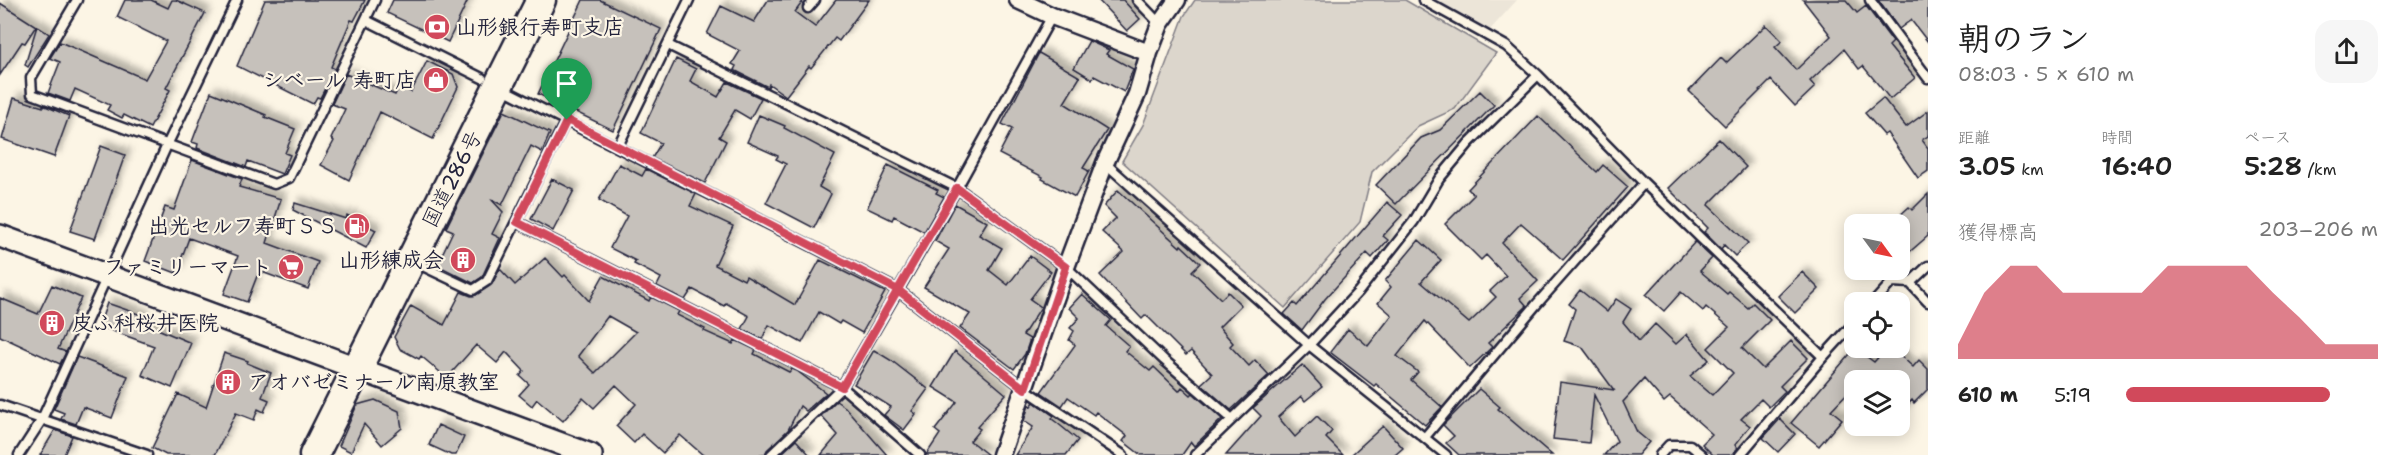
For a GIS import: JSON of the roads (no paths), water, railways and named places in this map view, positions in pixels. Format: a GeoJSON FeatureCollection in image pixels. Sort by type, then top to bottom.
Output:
{"type":"FeatureCollection","features":[{"type":"Feature","properties":{"kind":"highway","name":"国道286号"},"geometry":{"type":"LineString","coordinates":[[297,455],[411,261],[490,82],[519,0]]}},
{"type":"Feature","properties":{"kind":"highway","name":"国道286号"},"geometry":{"type":"LineString","coordinates":[[314,455],[350,366],[490,82],[541,0]]}},
{"type":"Feature","properties":{"kind":"street"},"geometry":{"type":"LineString","coordinates":[[1018,0],[1052,16],[1149,53]]}},
{"type":"Feature","properties":{"kind":"street"},"geometry":{"type":"LineString","coordinates":[[1001,455],[1066,267],[1105,163],[1137,94],[1160,24],[1177,0]]}},
{"type":"Feature","properties":{"kind":"street"},"geometry":{"type":"LineString","coordinates":[[0,236],[591,455]]}},
{"type":"Feature","properties":{"kind":"lane"},"geometry":{"type":"LineString","coordinates":[[77,0],[31,78],[33,94],[274,184],[289,178],[375,0]]}},
{"type":"Feature","properties":{"kind":"lane"},"geometry":{"type":"LineString","coordinates":[[19,455],[41,421],[106,275],[237,0]]}},
{"type":"Feature","properties":{"kind":"lane"},"geometry":{"type":"LineString","coordinates":[[618,146],[689,0]]}},
{"type":"Feature","properties":{"kind":"lane"},"geometry":{"type":"LineString","coordinates":[[808,8],[815,0]]}},
{"type":"Feature","properties":{"kind":"lane"},"geometry":{"type":"LineString","coordinates":[[1137,0],[1160,24]]}},
{"type":"Feature","properties":{"kind":"lane"},"geometry":{"type":"LineString","coordinates":[[1424,0],[1506,46],[1823,357]]}},
{"type":"Feature","properties":{"kind":"lane"},"geometry":{"type":"LineString","coordinates":[[1870,0],[1928,78]]}},
{"type":"Feature","properties":{"kind":"lane"},"geometry":{"type":"LineString","coordinates":[[771,455],[842,387],[957,188],[1052,16]]}},
{"type":"Feature","properties":{"kind":"lane"},"geometry":{"type":"LineString","coordinates":[[366,20],[898,290],[1025,389],[1123,455]]}},
{"type":"Feature","properties":{"kind":"lane"},"geometry":{"type":"LineString","coordinates":[[668,45],[957,188],[1066,267],[1164,360],[1232,420]]}},
{"type":"Feature","properties":{"kind":"lane"},"geometry":{"type":"LineString","coordinates":[[1195,455],[1309,345],[1359,291],[1414,221],[1439,179],[1461,152],[1538,75]]}},
{"type":"Feature","properties":{"kind":"lane"},"geometry":{"type":"LineString","coordinates":[[411,261],[473,290],[487,281],[567,120]]}},
{"type":"Feature","properties":{"kind":"lane"},"geometry":{"type":"LineString","coordinates":[[1105,163],[1309,345],[1446,455]]}},
{"type":"Feature","properties":{"kind":"lane"},"geometry":{"type":"LineString","coordinates":[[1425,437],[1536,305],[1644,183]]}},
{"type":"Feature","properties":{"kind":"lane"},"geometry":{"type":"LineString","coordinates":[[517,222],[842,387],[920,455]]}},
{"type":"Feature","properties":{"kind":"lane"},"geometry":{"type":"LineString","coordinates":[[1910,283],[1928,266]]}},
{"type":"Feature","properties":{"kind":"lane"},"geometry":{"type":"LineString","coordinates":[[1883,292],[1892,282],[1910,283],[1928,302]]}},
{"type":"Feature","properties":{"kind":"lane"},"geometry":{"type":"LineString","coordinates":[[1740,455],[1844,334]]}},
{"type":"Feature","properties":{"kind":"lane"},"geometry":{"type":"LineString","coordinates":[[0,405],[41,421],[147,455]]}},
{"type":"Feature","properties":{"kind":"lane"},"geometry":{"type":"LineString","coordinates":[[1660,455],[1669,446],[1690,445],[1702,455]]}},
{"type":"Feature","properties":{"kind":"place","name":"山形銀行寿町支店"},"geometry":{"type":"Point","coordinates":[437,27]}},
{"type":"Feature","properties":{"kind":"place","name":"シベール 寿町店"},"geometry":{"type":"Point","coordinates":[436,80]}},
{"type":"Feature","properties":{"kind":"place","name":"出光セルフ寿町ＳＳ"},"geometry":{"type":"Point","coordinates":[357,226]}},
{"type":"Feature","properties":{"kind":"place","name":"山形練成会"},"geometry":{"type":"Point","coordinates":[463,260]}},
{"type":"Feature","properties":{"kind":"place","name":"ファミリーマート"},"geometry":{"type":"Point","coordinates":[291,267]}},
{"type":"Feature","properties":{"kind":"place","name":"皮ふ科桜井医院"},"geometry":{"type":"Point","coordinates":[52,323]}},
{"type":"Feature","properties":{"kind":"place","name":"アオバゼミナール南原教室"},"geometry":{"type":"Point","coordinates":[228,382]}}]}
